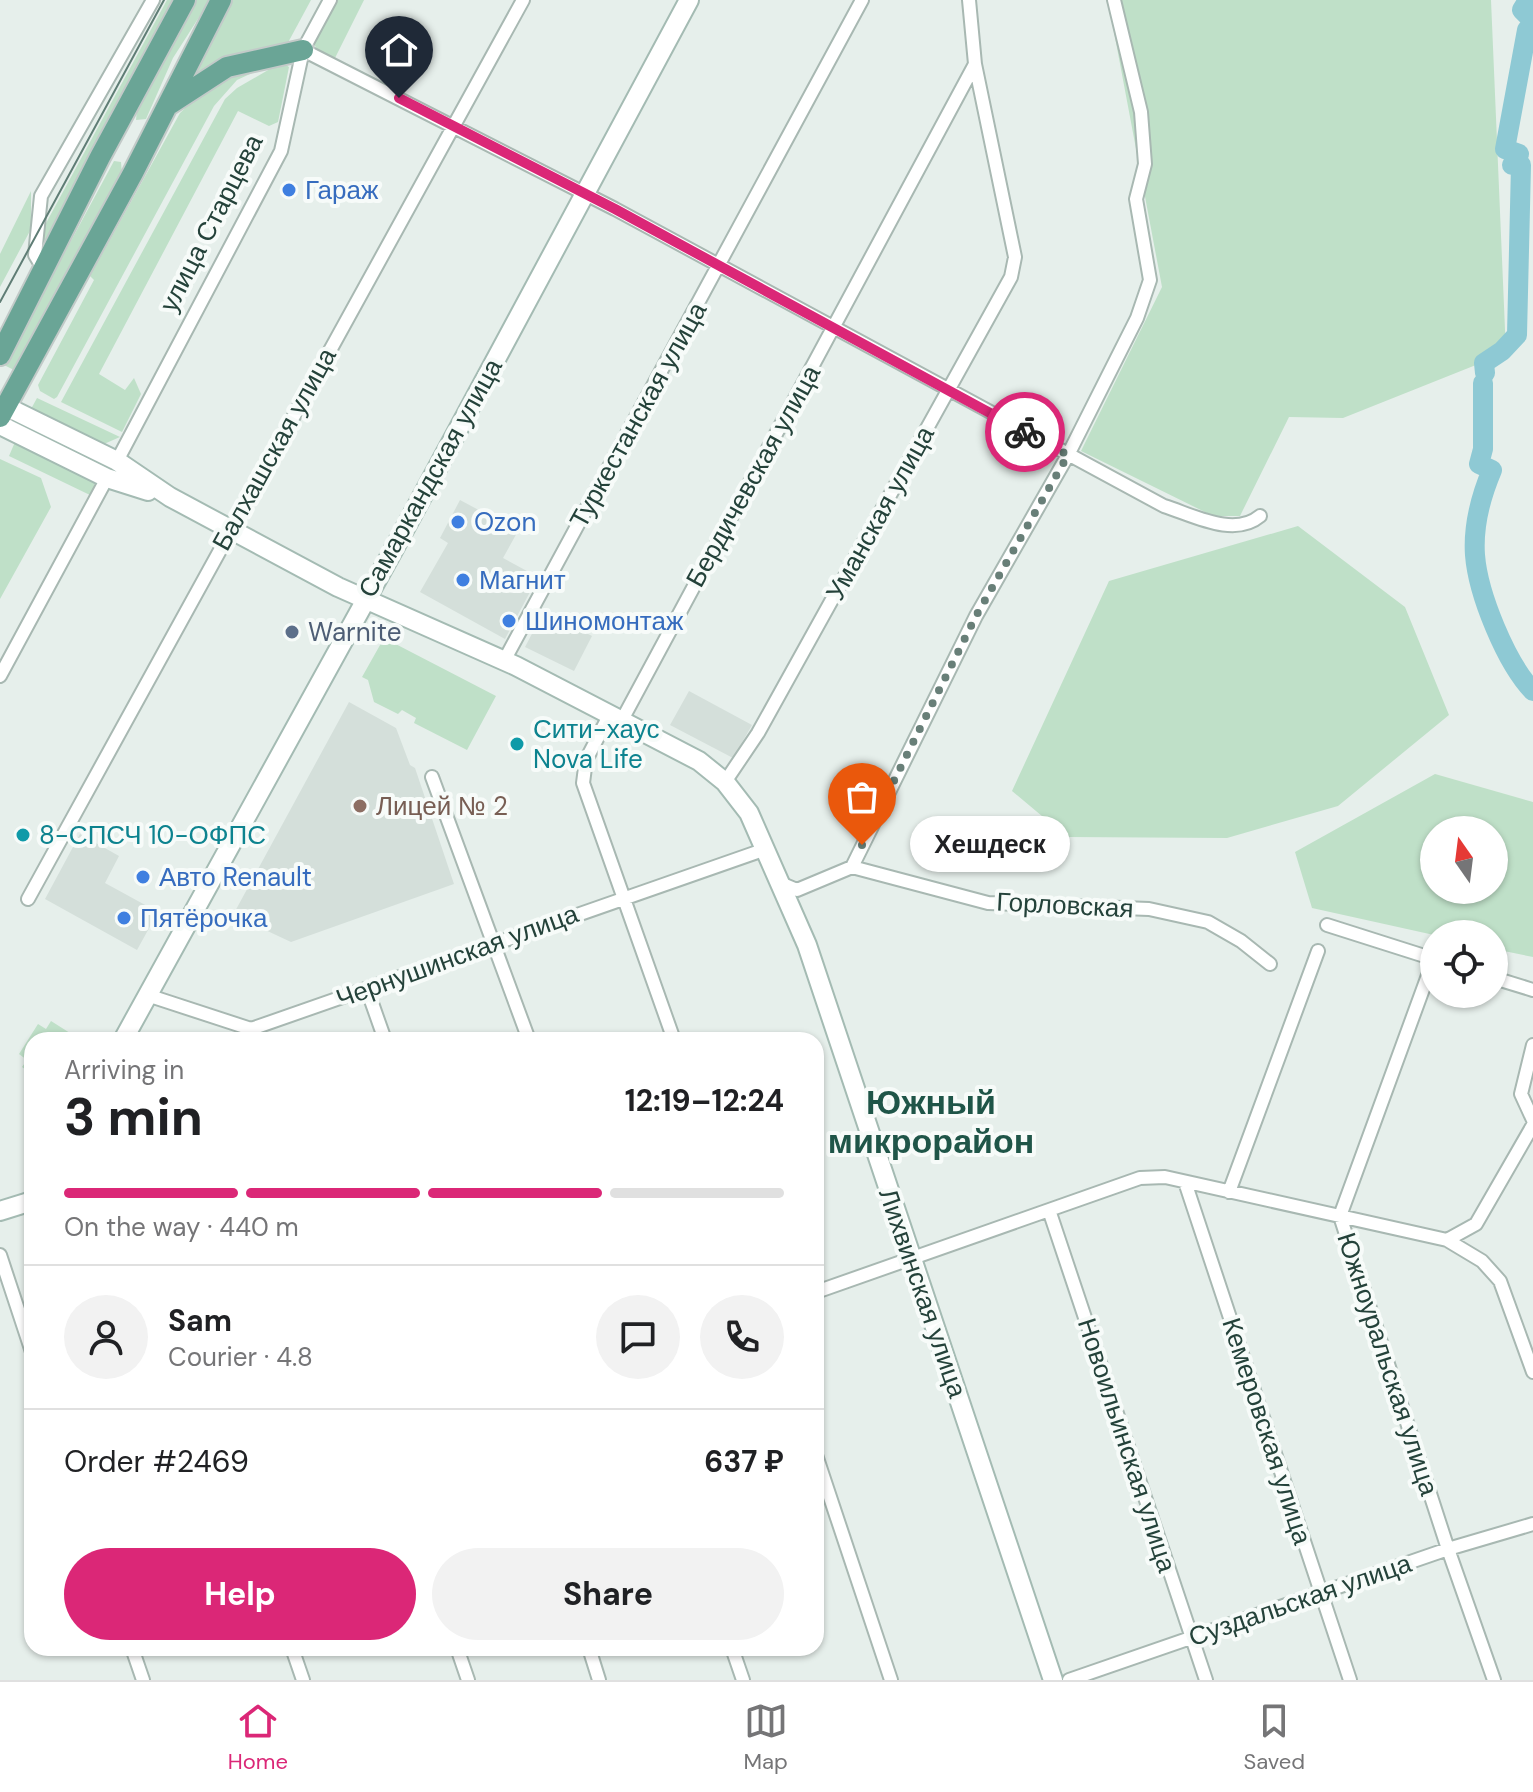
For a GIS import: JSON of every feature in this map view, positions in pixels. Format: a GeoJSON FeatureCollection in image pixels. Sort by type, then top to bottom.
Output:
{"type":"FeatureCollection","features":[{"type":"Feature","properties":{"kind":"main road"},"geometry":{"type":"LineString","coordinates":[[0,355],[100,157],[185,0]]}},
{"type":"Feature","properties":{"kind":"main road"},"geometry":{"type":"LineString","coordinates":[[1,413],[170,104],[221,0]]}},
{"type":"Feature","properties":{"kind":"main road","name":"Самаркандская улица"},"geometry":{"type":"LineString","coordinates":[[127,1032],[689,0]]}},
{"type":"Feature","properties":{"kind":"main road"},"geometry":{"type":"LineString","coordinates":[[170,104],[227,67],[303,50]]}},
{"type":"Feature","properties":{"kind":"main road"},"geometry":{"type":"LineString","coordinates":[[125,110],[135,129],[158,126]]}},
{"type":"Feature","properties":{"kind":"main road"},"geometry":{"type":"LineString","coordinates":[[100,157],[109,150],[125,150],[134,162],[133,173]]}},
{"type":"Feature","properties":{"kind":"main road","name":"Лихвинская улица"},"geometry":{"type":"LineString","coordinates":[[1,413],[231,528],[364,600],[504,661],[616,717],[692,756],[725,782],[749,813],[805,939],[1053,1680]]}},
{"type":"Feature","properties":{"kind":"main road"},"geometry":{"type":"LineString","coordinates":[[0,1211],[24,1204]]}},
{"type":"Feature","properties":{"kind":"street"},"geometry":{"type":"LineString","coordinates":[[44,270],[35,255],[41,196],[153,0]]}},
{"type":"Feature","properties":{"kind":"street","name":"улица Старцева"},"geometry":{"type":"LineString","coordinates":[[0,676],[281,151],[303,50],[330,0]]}},
{"type":"Feature","properties":{"kind":"street","name":"Балхашская улица"},"geometry":{"type":"LineString","coordinates":[[28,899],[523,0]]}},
{"type":"Feature","properties":{"kind":"street","name":"Туркестанская улица"},"geometry":{"type":"LineString","coordinates":[[504,661],[862,0]]}},
{"type":"Feature","properties":{"kind":"street","name":"Уманская улица"},"geometry":{"type":"LineString","coordinates":[[725,782],[758,733],[1015,265],[975,64],[969,0]]}},
{"type":"Feature","properties":{"kind":"street"},"geometry":{"type":"LineString","coordinates":[[778,882],[797,890],[852,867],[976,616],[1068,455],[1137,318],[1150,280],[1136,199],[1145,164],[1141,112],[1114,0]]}},
{"type":"Feature","properties":{"kind":"street"},"geometry":{"type":"LineString","coordinates":[[303,50],[585,193],[1164,506],[1231,527],[1250,525],[1260,516]]}},
{"type":"Feature","properties":{"kind":"street","name":"Бердичевская улица"},"geometry":{"type":"LineString","coordinates":[[671,1032],[583,783],[586,760],[616,717],[834,328],[975,64]]}},
{"type":"Feature","properties":{"kind":"street"},"geometry":{"type":"LineString","coordinates":[[432,777],[526,1032]]}},
{"type":"Feature","properties":{"kind":"street","name":"Чернушинская улица"},"geometry":{"type":"LineString","coordinates":[[258,1032],[492,942],[766,849]]}},
{"type":"Feature","properties":{"kind":"street","name":"Горловская"},"geometry":{"type":"LineString","coordinates":[[852,867],[988,903],[1149,909],[1208,922],[1241,941],[1270,964]]}},
{"type":"Feature","properties":{"kind":"street"},"geometry":{"type":"LineString","coordinates":[[1327,925],[1420,955]]}},
{"type":"Feature","properties":{"kind":"street"},"geometry":{"type":"LineString","coordinates":[[1229,1192],[1318,951]]}},
{"type":"Feature","properties":{"kind":"street"},"geometry":{"type":"LineString","coordinates":[[1508,982],[1533,990]]}},
{"type":"Feature","properties":{"kind":"street"},"geometry":{"type":"LineString","coordinates":[[367,989],[382,1032]]}},
{"type":"Feature","properties":{"kind":"street","name":"Чернушинская улица"},"geometry":{"type":"LineString","coordinates":[[147,995],[248,1032]]}},
{"type":"Feature","properties":{"kind":"street","name":"Южноуральская улица"},"geometry":{"type":"LineString","coordinates":[[1420,997],[1340,1216],[1494,1680]]}},
{"type":"Feature","properties":{"kind":"street"},"geometry":{"type":"LineString","coordinates":[[1447,1240],[1476,1224],[1533,1122],[1521,1094],[1533,1045]]}},
{"type":"Feature","properties":{"kind":"street"},"geometry":{"type":"LineString","coordinates":[[824,1289],[1140,1178],[1165,1177],[1447,1240],[1482,1261],[1500,1281],[1533,1372]]}},
{"type":"Feature","properties":{"kind":"street","name":"Кемеровская улица"},"geometry":{"type":"LineString","coordinates":[[1185,1182],[1350,1680]]}},
{"type":"Feature","properties":{"kind":"street","name":"Новоильинская улица"},"geometry":{"type":"LineString","coordinates":[[1049,1210],[1206,1680]]}},
{"type":"Feature","properties":{"kind":"street"},"geometry":{"type":"LineString","coordinates":[[0,1255],[24,1328]]}},
{"type":"Feature","properties":{"kind":"street"},"geometry":{"type":"LineString","coordinates":[[824,1479],[891,1680]]}},
{"type":"Feature","properties":{"kind":"street","name":"Суздальская улица"},"geometry":{"type":"LineString","coordinates":[[1069,1680],[1448,1549],[1533,1524]]}},
{"type":"Feature","properties":{"kind":"street"},"geometry":{"type":"LineString","coordinates":[[135,1656],[143,1680]]}},
{"type":"Feature","properties":{"kind":"street"},"geometry":{"type":"LineString","coordinates":[[295,1656],[303,1680]]}},
{"type":"Feature","properties":{"kind":"street"},"geometry":{"type":"LineString","coordinates":[[460,1656],[468,1680]]}},
{"type":"Feature","properties":{"kind":"street"},"geometry":{"type":"LineString","coordinates":[[592,1656],[599,1680]]}},
{"type":"Feature","properties":{"kind":"street"},"geometry":{"type":"LineString","coordinates":[[735,1656],[743,1680]]}},
{"type":"Feature","properties":{"kind":"shaded area"},"geometry":{"type":"Polygon","coordinates":[[[460,500],[518,531],[503,558],[538,577],[505,639],[420,592],[448,543],[440,538],[460,500]]]}},
{"type":"Feature","properties":{"kind":"shaded area"},"geometry":{"type":"Polygon","coordinates":[[[544,611],[592,636],[574,671],[525,647],[544,611]]]}},
{"type":"Feature","properties":{"kind":"shaded area"},"geometry":{"type":"Polygon","coordinates":[[[689,691],[752,725],[733,758],[670,725],[689,691]]]}},
{"type":"Feature","properties":{"kind":"shaded area","name":"Лицей № 2"},"geometry":{"type":"Polygon","coordinates":[[[349,702],[396,728],[410,765],[415,768],[454,884],[291,942],[233,915],[349,702]]]}},
{"type":"Feature","properties":{"kind":"shaded area"},"geometry":{"type":"Polygon","coordinates":[[[80,834],[119,856],[105,883],[158,912],[137,950],[45,899],[80,834]]]}},
{"type":"Feature","properties":{"kind":"green space"},"geometry":{"type":"Polygon","coordinates":[[[167,0],[175,0],[41,248],[45,225],[167,0]]]}},
{"type":"Feature","properties":{"kind":"green space"},"geometry":{"type":"Polygon","coordinates":[[[196,0],[210,0],[173,58],[146,119],[136,120],[137,109],[196,0]]]}},
{"type":"Feature","properties":{"kind":"green space"},"geometry":{"type":"Polygon","coordinates":[[[232,0],[311,0],[284,50],[190,84],[232,0]]]}},
{"type":"Feature","properties":{"kind":"green space"},"geometry":{"type":"Polygon","coordinates":[[[338,0],[364,0],[335,58],[318,51],[314,44],[338,0]]]}},
{"type":"Feature","properties":{"kind":"green space"},"geometry":{"type":"Polygon","coordinates":[[[1108,0],[1491,0],[1506,353],[1343,418],[1289,417],[1240,516],[1213,516],[1081,451],[1162,287],[1108,0]]]}},
{"type":"Feature","properties":{"kind":"green space"},"geometry":{"type":"Polygon","coordinates":[[[282,62],[289,67],[278,122],[269,126],[238,111],[99,374],[125,390],[134,378],[141,394],[122,432],[61,402],[225,99],[237,88],[282,62]]]}},
{"type":"Feature","properties":{"kind":"green space"},"geometry":{"type":"Polygon","coordinates":[[[263,68],[237,80],[214,106],[57,397],[54,399],[40,391],[38,385],[94,280],[90,276],[180,113],[218,77],[263,68]]]}},
{"type":"Feature","properties":{"kind":"green space"},"geometry":{"type":"Polygon","coordinates":[[[114,161],[121,162],[122,174],[14,370],[4,365],[114,161]]]}},
{"type":"Feature","properties":{"kind":"green space"},"geometry":{"type":"Polygon","coordinates":[[[31,191],[31,229],[0,287],[0,254],[31,191]]]}},
{"type":"Feature","properties":{"kind":"green space"},"geometry":{"type":"Polygon","coordinates":[[[37,398],[120,437],[104,444],[31,409],[37,398]]]}},
{"type":"Feature","properties":{"kind":"green space"},"geometry":{"type":"Polygon","coordinates":[[[15,442],[93,479],[96,490],[92,496],[9,456],[15,442]]]}},
{"type":"Feature","properties":{"kind":"green space"},"geometry":{"type":"Polygon","coordinates":[[[0,459],[41,478],[51,507],[0,599],[0,459]]]}},
{"type":"Feature","properties":{"kind":"green space"},"geometry":{"type":"Polygon","coordinates":[[[1298,526],[1405,607],[1449,715],[1338,806],[1227,838],[1067,837],[1012,791],[1109,581],[1298,526]]]}},
{"type":"Feature","properties":{"kind":"green space"},"geometry":{"type":"Polygon","coordinates":[[[384,638],[496,696],[467,750],[414,723],[416,718],[402,710],[398,714],[374,702],[368,680],[362,677],[384,638]]]}},
{"type":"Feature","properties":{"kind":"green space"},"geometry":{"type":"Polygon","coordinates":[[[1435,774],[1533,802],[1533,957],[1508,952],[1508,920],[1420,920],[1420,932],[1312,908],[1295,852],[1435,774]]]}},
{"type":"Feature","properties":{"kind":"green space"},"geometry":{"type":"Polygon","coordinates":[[[51,1021],[68,1032],[33,1032],[38,1024],[46,1029],[51,1021]]]}},
{"type":"Feature","properties":{"kind":"waterway"},"geometry":{"type":"LineString","coordinates":[[1528,0],[1522,10],[1533,21]]}},
{"type":"Feature","properties":{"kind":"waterway"},"geometry":{"type":"LineString","coordinates":[[1485,373],[1484,363],[1502,351],[1517,335],[1521,165],[1512,165],[1519,154],[1505,149],[1527,30],[1533,22]]}},
{"type":"Feature","properties":{"kind":"waterway"},"geometry":{"type":"LineString","coordinates":[[1483,383],[1483,449],[1479,464],[1492,470],[1477,522],[1477,571],[1495,627],[1513,663],[1533,691]]}},
{"type":"Feature","properties":{"kind":"tram line"},"geometry":{"type":"LineString","coordinates":[[0,302],[164,0]]}},
{"type":"Feature","properties":{"kind":"way so far"},"geometry":{"type":"LineString","coordinates":[[862,845],[920,734],[976,616],[1068,455],[1025,432]]}},
{"type":"Feature","properties":{"kind":"place","name":"Гараж"},"geometry":{"type":"Point","coordinates":[289,190]}},
{"type":"Feature","properties":{"kind":"place","name":"Ozon"},"geometry":{"type":"Point","coordinates":[458,522]}},
{"type":"Feature","properties":{"kind":"place","name":"Магнит"},"geometry":{"type":"Point","coordinates":[463,580]}},
{"type":"Feature","properties":{"kind":"place","name":"Шинoмонтаж"},"geometry":{"type":"Point","coordinates":[509,621]}},
{"type":"Feature","properties":{"kind":"place","name":"Warnite"},"geometry":{"type":"Point","coordinates":[292,632]}},
{"type":"Feature","properties":{"kind":"place","name":"Сити-хаус Nova Life"},"geometry":{"type":"Point","coordinates":[517,744]}},
{"type":"Feature","properties":{"kind":"place","name":"Лицей № 2"},"geometry":{"type":"Point","coordinates":[360,806]}},
{"type":"Feature","properties":{"kind":"place","name":"8-СПСЧ 10-ОФПС"},"geometry":{"type":"Point","coordinates":[23,835]}},
{"type":"Feature","properties":{"kind":"place","name":"Хешдеск"},"geometry":{"type":"Point","coordinates":[862,845]}},
{"type":"Feature","properties":{"kind":"place","name":"Авто Renault"},"geometry":{"type":"Point","coordinates":[143,877]}},
{"type":"Feature","properties":{"kind":"place","name":"Пятёрочка"},"geometry":{"type":"Point","coordinates":[124,918]}},
{"type":"Feature","properties":{"kind":"district","name":"Южный микрорайон"},"geometry":{"type":"Point","coordinates":[931,1122]}},
{"type":"Feature","properties":{"kind":"route"},"geometry":{"type":"LineString","coordinates":[[399,98],[615,209],[1025,432]]}}]}
